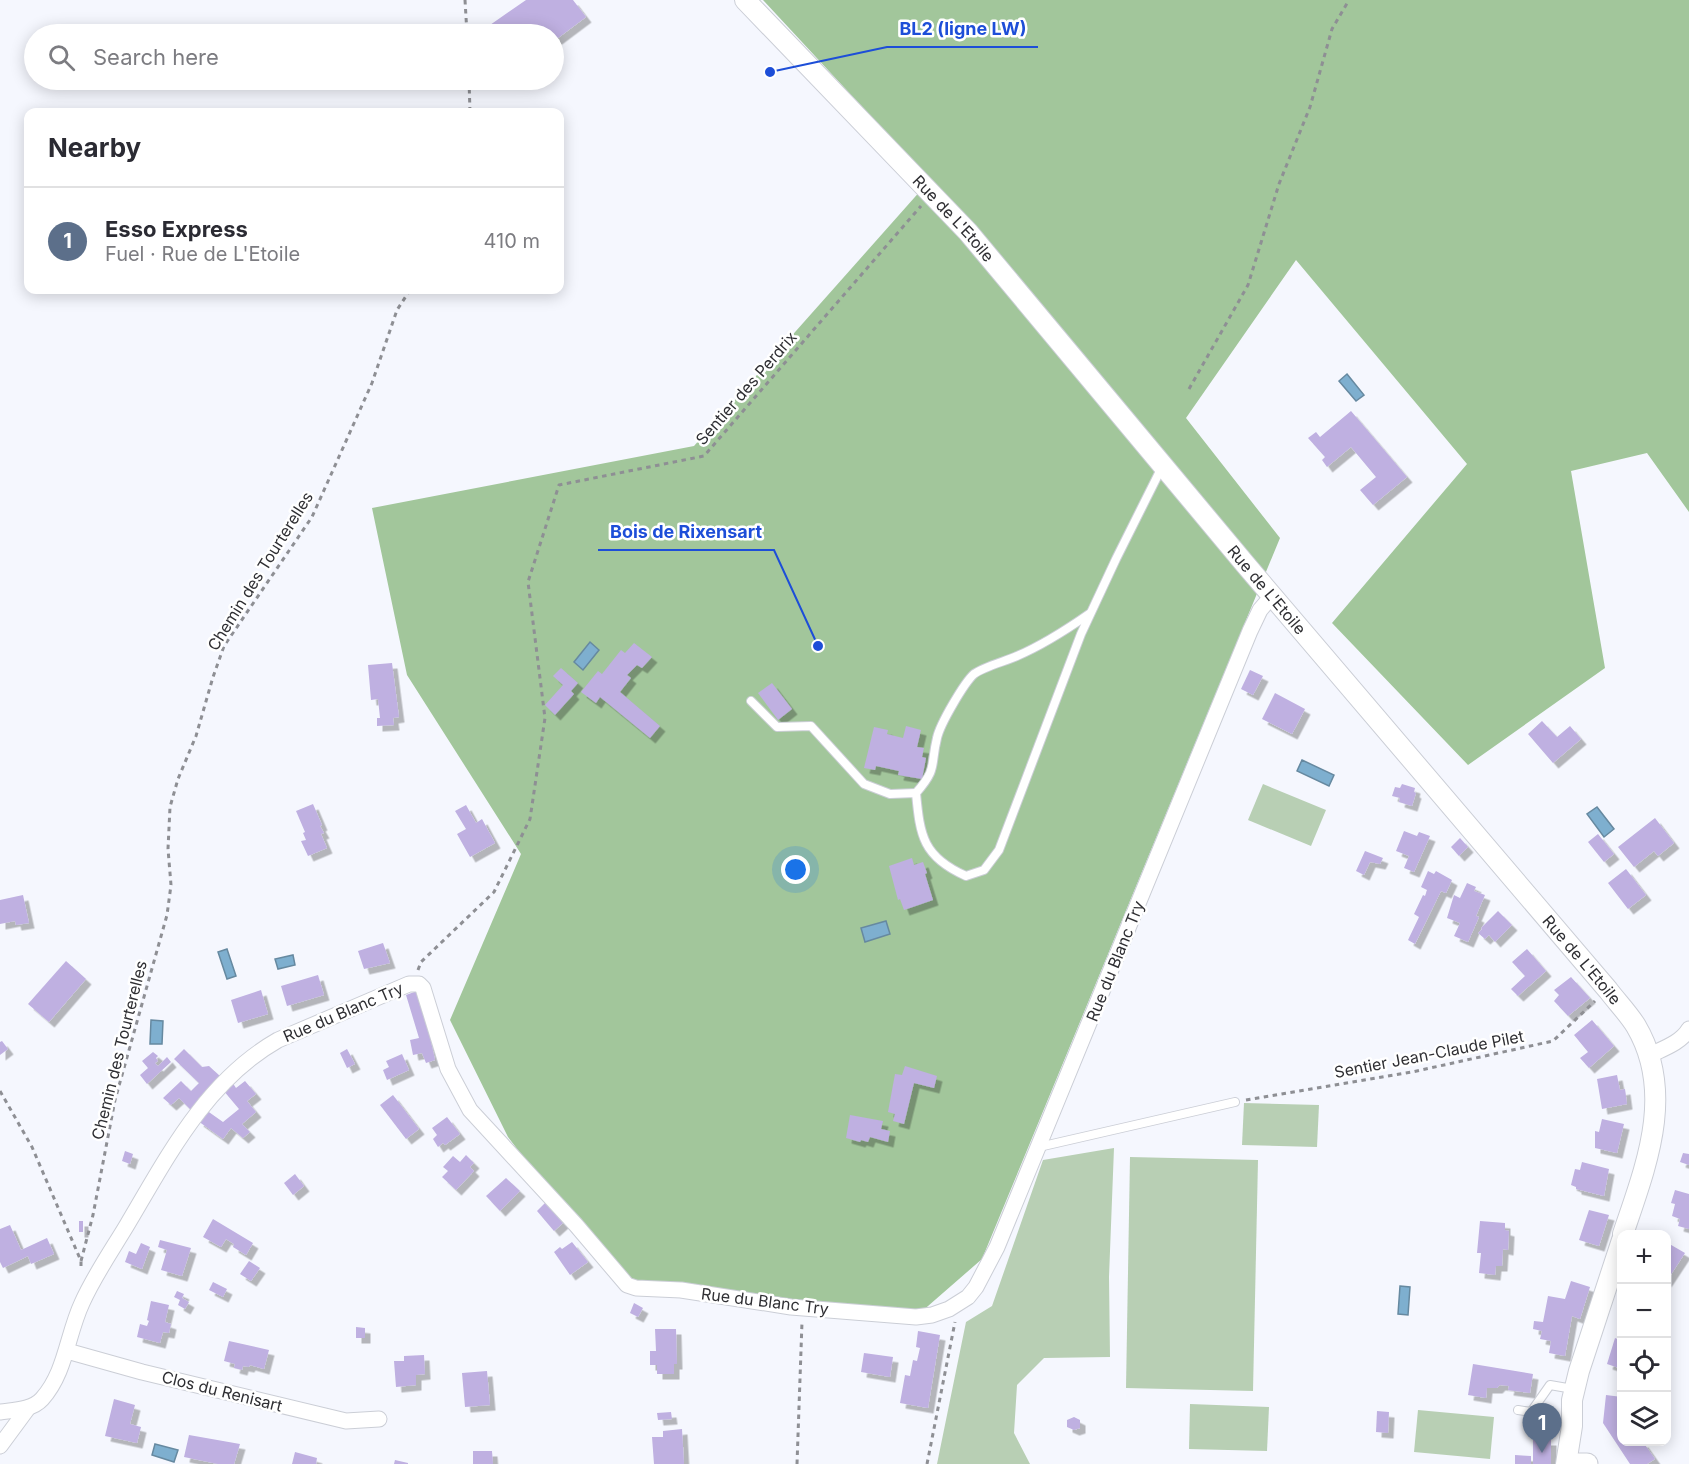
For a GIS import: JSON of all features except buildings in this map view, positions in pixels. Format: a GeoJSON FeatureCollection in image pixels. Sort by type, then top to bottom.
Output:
{"type":"FeatureCollection","features":[{"type":"Feature","properties":{"kind":"main road"},"geometry":{"type":"LineString","coordinates":[[1571,1464],[1589,1464]]}},
{"type":"Feature","properties":{"kind":"street","name":"Rue de L'Etoile"},"geometry":{"type":"LineString","coordinates":[[745,0],[980,246],[1272,596],[1608,990],[1636,1027],[1648,1056],[1654,1083],[1656,1113],[1653,1139],[1624,1230]]}},
{"type":"Feature","properties":{"kind":"street","name":"Rue du Blanc Try"},"geometry":{"type":"LineString","coordinates":[[0,1446],[28,1408],[40,1401],[54,1384],[77,1316],[93,1284],[164,1161],[200,1109],[222,1084],[262,1049],[278,1040],[413,983],[423,988],[448,1070],[470,1110],[576,1225],[627,1285],[636,1288],[681,1290],[802,1307],[916,1317],[941,1313],[960,1304],[968,1297],[981,1277],[997,1247],[1250,631],[1260,609],[1272,596]]}},
{"type":"Feature","properties":{"kind":"street"},"geometry":{"type":"LineString","coordinates":[[1648,1056],[1670,1046],[1689,1029]]}},
{"type":"Feature","properties":{"kind":"street"},"geometry":{"type":"LineString","coordinates":[[1566,1464],[1572,1426],[1572,1400],[1579,1371],[1617,1255]]}},
{"type":"Feature","properties":{"kind":"street","name":"Clos du Renisart"},"geometry":{"type":"LineString","coordinates":[[67,1351],[142,1372],[346,1421],[379,1419]]}},
{"type":"Feature","properties":{"kind":"street"},"geometry":{"type":"LineString","coordinates":[[0,1412],[28,1408]]}},
{"type":"Feature","properties":{"kind":"street"},"geometry":{"type":"LineString","coordinates":[[1572,1426],[1589,1464]]}},
{"type":"Feature","properties":{"kind":"lane"},"geometry":{"type":"LineString","coordinates":[[916,792],[919,827],[927,847],[948,868],[966,876],[984,870],[999,850],[1091,613],[1163,465]]}},
{"type":"Feature","properties":{"kind":"lane"},"geometry":{"type":"LineString","coordinates":[[751,701],[777,727],[811,726],[864,784],[890,794],[916,792],[928,779],[934,763],[937,737],[950,708],[975,674],[1055,637],[1091,613]]}},
{"type":"Feature","properties":{"kind":"lane"},"geometry":{"type":"LineString","coordinates":[[1039,1147],[1235,1102]]}},
{"type":"Feature","properties":{"kind":"lane"},"geometry":{"type":"LineString","coordinates":[[1518,1410],[1531,1412],[1550,1385],[1575,1389]]}},
{"type":"Feature","properties":{"kind":"path"},"geometry":{"type":"LineString","coordinates":[[465,0],[466,24]]}},
{"type":"Feature","properties":{"kind":"path"},"geometry":{"type":"LineString","coordinates":[[1189,389],[1248,285],[1279,184],[1310,107],[1332,29],[1349,0]]}},
{"type":"Feature","properties":{"kind":"path"},"geometry":{"type":"LineString","coordinates":[[469,90],[470,108]]}},
{"type":"Feature","properties":{"kind":"path","name":"Sentier des Perdrix"},"geometry":{"type":"LineString","coordinates":[[413,983],[421,962],[494,892],[530,819],[545,718],[528,582],[559,485],[704,456],[932,194]]}},
{"type":"Feature","properties":{"kind":"path","name":"Chemin des Tourterelles"},"geometry":{"type":"LineString","coordinates":[[81,1261],[93,1215],[116,1100],[167,915],[171,885],[168,849],[170,807],[178,779],[196,736],[224,646],[312,517],[372,383],[397,310],[407,294]]}},
{"type":"Feature","properties":{"kind":"path","name":"Sentier Jean-Claude Pilet"},"geometry":{"type":"LineString","coordinates":[[1235,1102],[1413,1072],[1552,1041],[1608,990]]}},
{"type":"Feature","properties":{"kind":"path"},"geometry":{"type":"LineString","coordinates":[[0,1091],[33,1147],[81,1261],[81,1271]]}},
{"type":"Feature","properties":{"kind":"path"},"geometry":{"type":"LineString","coordinates":[[927,1464],[955,1323],[968,1297]]}},
{"type":"Feature","properties":{"kind":"path"},"geometry":{"type":"LineString","coordinates":[[797,1464],[802,1307]]}},
{"type":"Feature","properties":{"kind":"green space"},"geometry":{"type":"Polygon","coordinates":[[[763,0],[1689,0],[1689,512],[1647,453],[1571,471],[1605,668],[1468,765],[1332,623],[1467,464],[1296,260],[1186,418],[1280,538],[982,1259],[920,1313],[618,1281],[508,1137],[450,1020],[521,854],[407,675],[372,508],[694,446],[930,180],[763,0]]]}},
{"type":"Feature","properties":{"kind":"green space"},"geometry":{"type":"Polygon","coordinates":[[[1263,784],[1326,810],[1311,846],[1248,820],[1263,784]]]}},
{"type":"Feature","properties":{"kind":"green space"},"geometry":{"type":"Polygon","coordinates":[[[1244,1103],[1319,1105],[1317,1147],[1242,1145],[1244,1103]]]}},
{"type":"Feature","properties":{"kind":"green space"},"geometry":{"type":"Polygon","coordinates":[[[1114,1148],[1109,1277],[1110,1357],[1044,1358],[1017,1385],[1014,1433],[1030,1464],[937,1464],[966,1322],[992,1306],[1043,1160],[1114,1148]]]}},
{"type":"Feature","properties":{"kind":"green space"},"geometry":{"type":"Polygon","coordinates":[[[1130,1157],[1258,1160],[1253,1391],[1126,1388],[1130,1157]]]}},
{"type":"Feature","properties":{"kind":"green space"},"geometry":{"type":"Polygon","coordinates":[[[1190,1404],[1269,1407],[1267,1451],[1189,1449],[1190,1404]]]}},
{"type":"Feature","properties":{"kind":"green space"},"geometry":{"type":"Polygon","coordinates":[[[1418,1410],[1494,1417],[1490,1459],[1414,1452],[1418,1410]]]}},
{"type":"Feature","properties":{"kind":"water"},"geometry":{"type":"Polygon","coordinates":[[[1347,374],[1364,395],[1356,401],[1339,381],[1347,374]]]}},
{"type":"Feature","properties":{"kind":"water"},"geometry":{"type":"Polygon","coordinates":[[[590,642],[599,650],[583,670],[574,662],[590,642]]]}},
{"type":"Feature","properties":{"kind":"water"},"geometry":{"type":"Polygon","coordinates":[[[1302,760],[1334,775],[1329,786],[1297,771],[1302,760]]]}},
{"type":"Feature","properties":{"kind":"water"},"geometry":{"type":"Polygon","coordinates":[[[1597,807],[1614,829],[1604,837],[1587,814],[1597,807]]]}},
{"type":"Feature","properties":{"kind":"water"},"geometry":{"type":"Polygon","coordinates":[[[886,921],[890,934],[865,942],[861,928],[886,921]]]}},
{"type":"Feature","properties":{"kind":"water"},"geometry":{"type":"Polygon","coordinates":[[[227,949],[236,976],[227,979],[218,952],[227,949]]]}},
{"type":"Feature","properties":{"kind":"water"},"geometry":{"type":"Polygon","coordinates":[[[293,955],[295,965],[278,969],[275,959],[293,955]]]}},
{"type":"Feature","properties":{"kind":"water"},"geometry":{"type":"Polygon","coordinates":[[[151,1020],[163,1021],[162,1044],[150,1044],[151,1020]]]}},
{"type":"Feature","properties":{"kind":"water"},"geometry":{"type":"Polygon","coordinates":[[[1400,1286],[1410,1287],[1408,1315],[1398,1314],[1400,1286]]]}},
{"type":"Feature","properties":{"kind":"water"},"geometry":{"type":"Polygon","coordinates":[[[155,1444],[178,1450],[174,1462],[152,1455],[155,1444]]]}},
{"type":"Feature","properties":{"kind":"place","name":"BL2 (ligne LW)"},"geometry":{"type":"Point","coordinates":[770,72]}},
{"type":"Feature","properties":{"kind":"place","name":"Bois de Rixensart"},"geometry":{"type":"Point","coordinates":[818,646]}},
{"type":"Feature","properties":{"kind":"place","name":"Esso Express"},"geometry":{"type":"Point","coordinates":[1542,1453]}}]}
